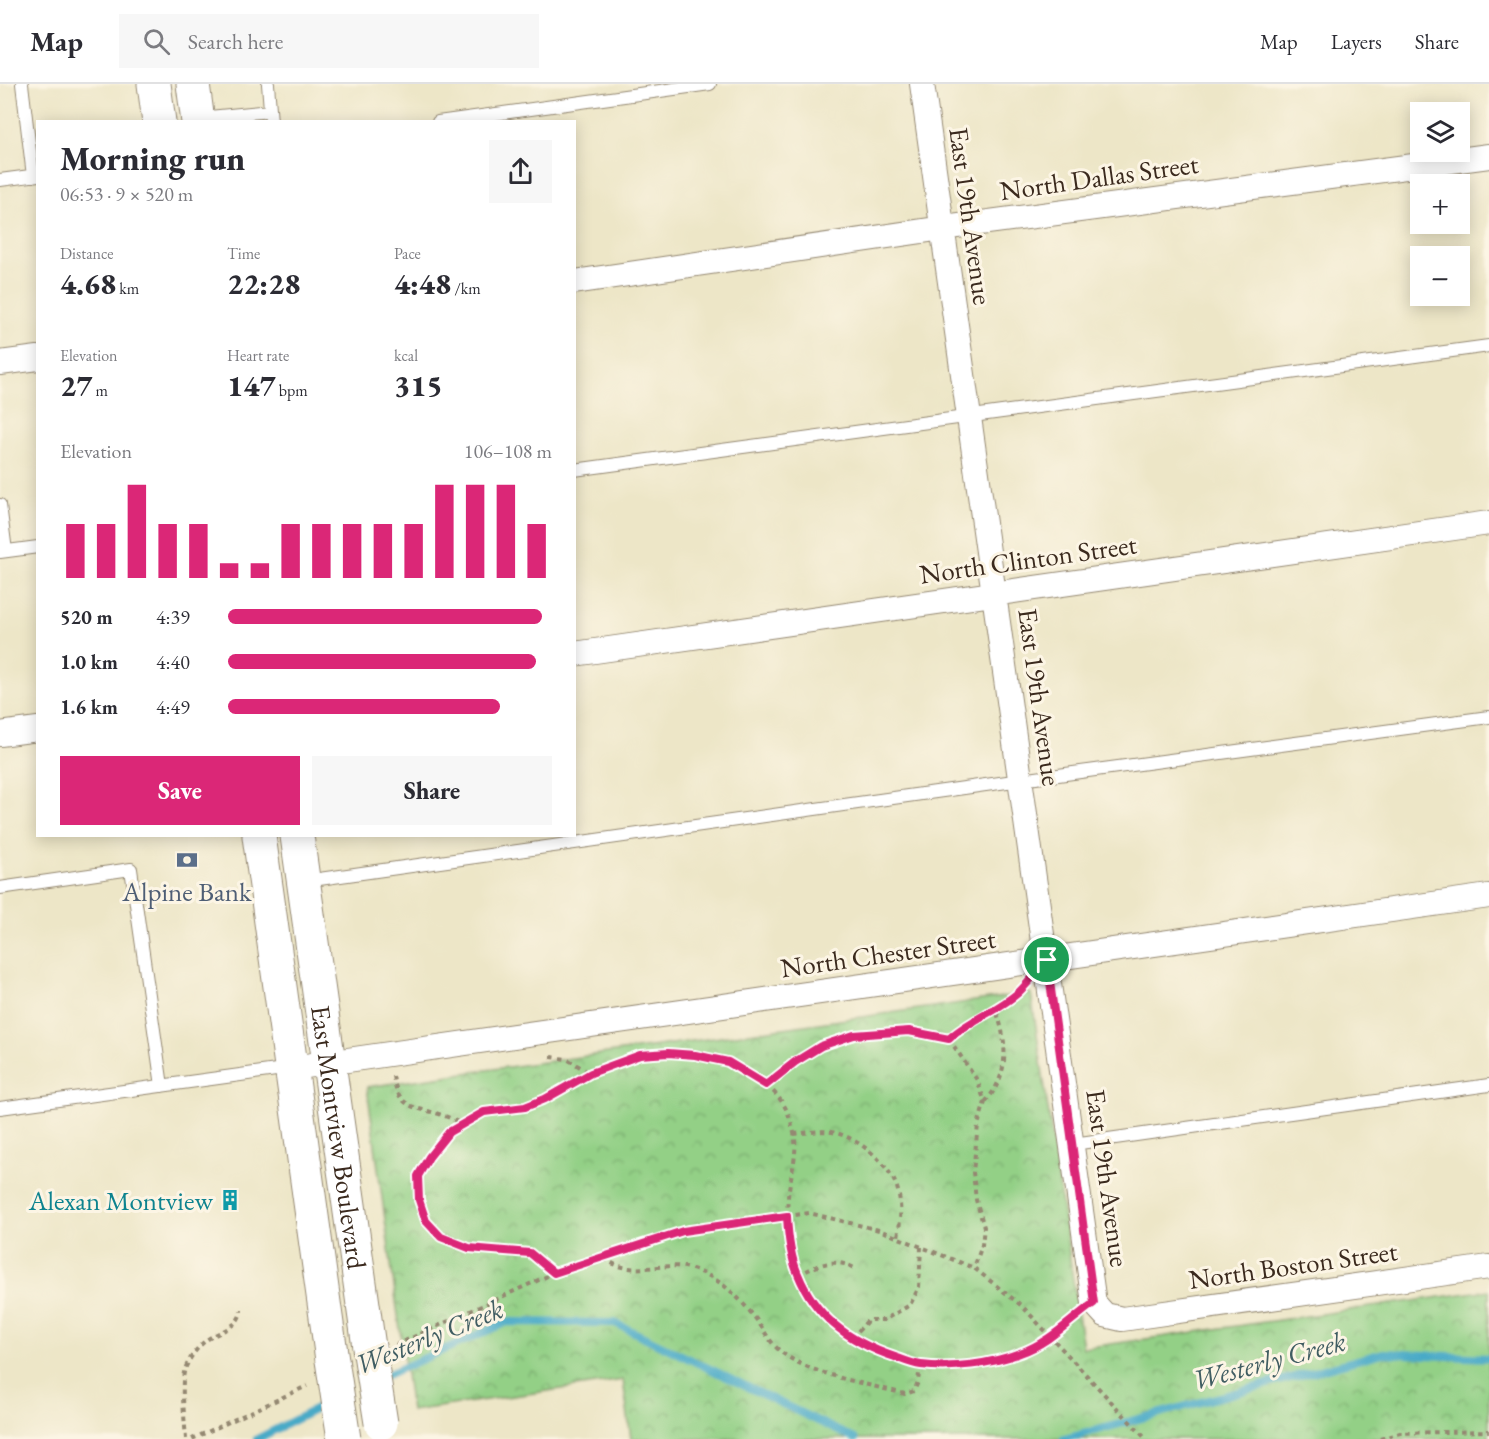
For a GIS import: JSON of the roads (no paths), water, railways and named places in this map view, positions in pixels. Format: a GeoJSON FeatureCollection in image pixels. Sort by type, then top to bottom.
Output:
{"type":"FeatureCollection","features":[{"type":"Feature","properties":{"kind":"main road"},"geometry":{"type":"LineString","coordinates":[[154,84],[159,120]]}},
{"type":"Feature","properties":{"kind":"main road"},"geometry":{"type":"LineString","coordinates":[[193,84],[198,120]]}},
{"type":"Feature","properties":{"kind":"main road","name":"East Montview Boulevard"},"geometry":{"type":"LineString","coordinates":[[259,837],[344,1439]]}},
{"type":"Feature","properties":{"kind":"main road","name":"East Montview Boulevard"},"geometry":{"type":"LineString","coordinates":[[297,837],[330,1062],[380,1347],[382,1431]]}},
{"type":"Feature","properties":{"kind":"street","name":"East 19th Avenue"},"geometry":{"type":"LineString","coordinates":[[922,84],[1073,1144],[1100,1309]]}},
{"type":"Feature","properties":{"kind":"street","name":"North Dallas Street"},"geometry":{"type":"LineString","coordinates":[[576,282],[943,228],[1489,156]]}},
{"type":"Feature","properties":{"kind":"street"},"geometry":{"type":"LineString","coordinates":[[0,363],[36,358]]}},
{"type":"Feature","properties":{"kind":"street","name":"North Clinton Street"},"geometry":{"type":"LineString","coordinates":[[576,654],[1489,523]]}},
{"type":"Feature","properties":{"kind":"street"},"geometry":{"type":"LineString","coordinates":[[0,734],[36,729]]}},
{"type":"Feature","properties":{"kind":"street","name":"North Chester Street"},"geometry":{"type":"LineString","coordinates":[[292,1068],[1489,896]]}},
{"type":"Feature","properties":{"kind":"street","name":"North Boston Street"},"geometry":{"type":"LineString","coordinates":[[1100,1309],[1122,1319],[1489,1267]]}},
{"type":"Feature","properties":{"kind":"lane"},"geometry":{"type":"LineString","coordinates":[[0,180],[35,176],[22,84]]}},
{"type":"Feature","properties":{"kind":"lane"},"geometry":{"type":"LineString","coordinates":[[198,120],[270,116],[268,84]]}},
{"type":"Feature","properties":{"kind":"lane"},"geometry":{"type":"LineString","coordinates":[[452,120],[710,84]]}},
{"type":"Feature","properties":{"kind":"lane"},"geometry":{"type":"LineString","coordinates":[[576,470],[1489,346]]}},
{"type":"Feature","properties":{"kind":"lane"},"geometry":{"type":"LineString","coordinates":[[0,505],[3,552],[36,547]]}},
{"type":"Feature","properties":{"kind":"lane"},"geometry":{"type":"LineString","coordinates":[[303,882],[1021,780],[1489,717]]}},
{"type":"Feature","properties":{"kind":"lane"},"geometry":{"type":"LineString","coordinates":[[0,888],[131,869],[162,1086]]}},
{"type":"Feature","properties":{"kind":"lane"},"geometry":{"type":"LineString","coordinates":[[0,1108],[292,1068]]}},
{"type":"Feature","properties":{"kind":"lane"},"geometry":{"type":"LineString","coordinates":[[1073,1144],[1489,1085]]}},
{"type":"Feature","properties":{"kind":"waterway","name":"Westerly Creek"},"geometry":{"type":"LineString","coordinates":[[382,1377],[507,1322],[615,1323],[855,1439]]}},
{"type":"Feature","properties":{"kind":"waterway","name":"Westerly Creek"},"geometry":{"type":"LineString","coordinates":[[1064,1439],[1383,1353],[1489,1358]]}},
{"type":"Feature","properties":{"kind":"waterway","name":"Westerly Creek"},"geometry":{"type":"LineString","coordinates":[[257,1439],[330,1402]]}},
{"type":"Feature","properties":{"kind":"place","name":"Alpine Bank"},"geometry":{"type":"Point","coordinates":[187,860]}},
{"type":"Feature","properties":{"kind":"place","name":"Alexan Montview"},"geometry":{"type":"Point","coordinates":[230,1200]}}]}
